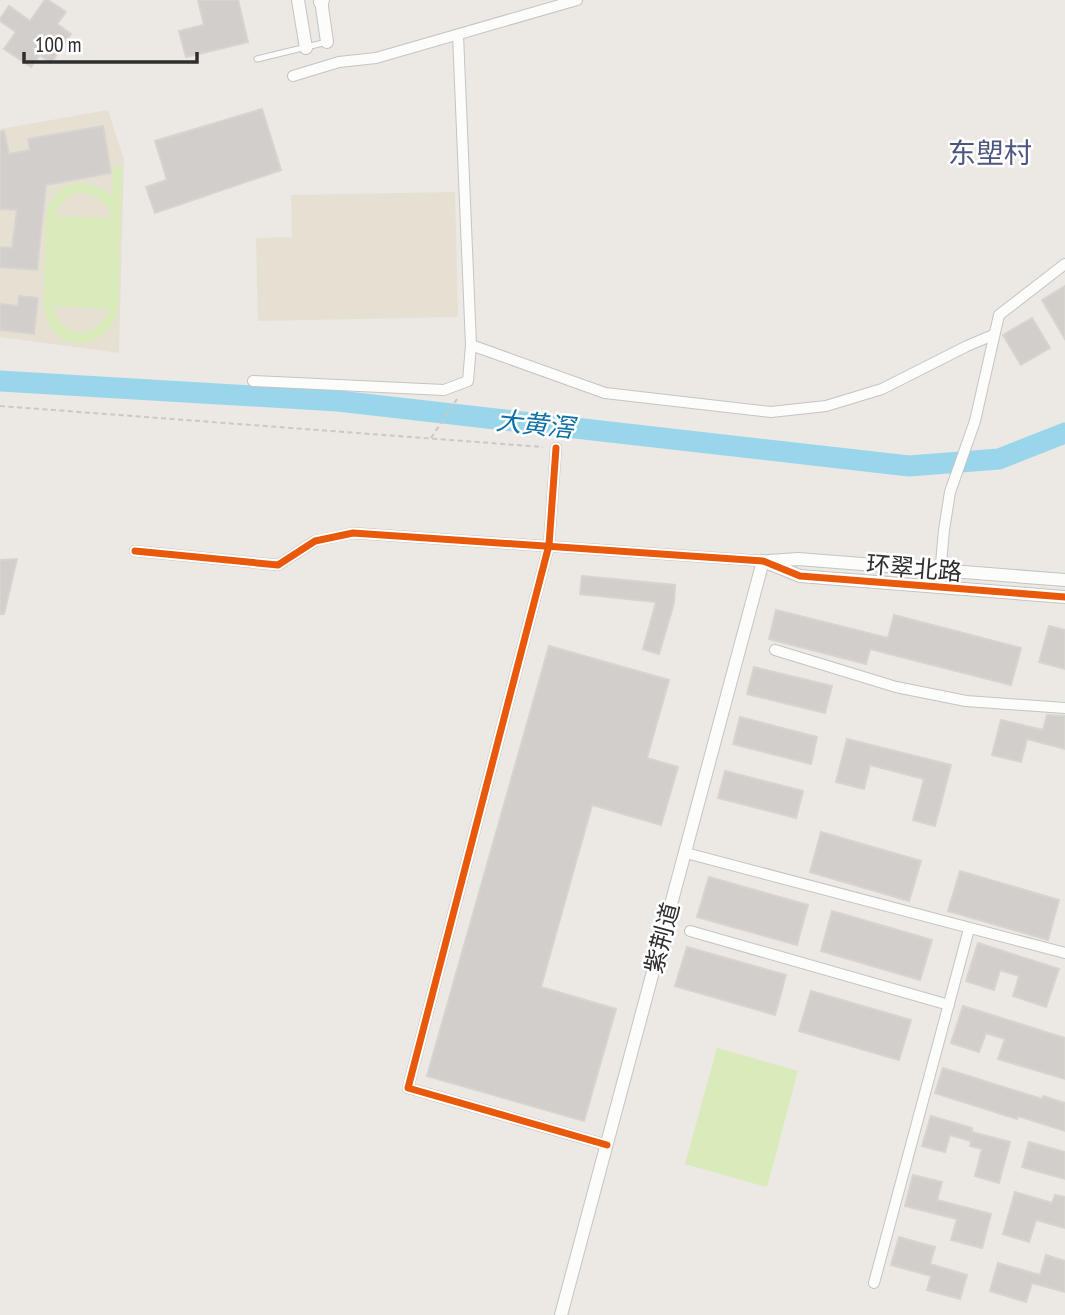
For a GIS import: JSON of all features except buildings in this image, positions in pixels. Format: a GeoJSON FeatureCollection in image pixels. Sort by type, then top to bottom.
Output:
{"type":"FeatureCollection","features":[{"type":"Feature","properties":{"kind":"street"},"geometry":{"type":"LineString","coordinates":[[298,0],[306,48]]}},
{"type":"Feature","properties":{"kind":"street"},"geometry":{"type":"LineString","coordinates":[[293,76],[338,62],[376,58],[577,0]]}},
{"type":"Feature","properties":{"kind":"street"},"geometry":{"type":"LineString","coordinates":[[321,1],[327,42]]}},
{"type":"Feature","properties":{"kind":"street"},"geometry":{"type":"LineString","coordinates":[[253,382],[444,390],[468,381],[471,345],[458,35]]}},
{"type":"Feature","properties":{"kind":"street"},"geometry":{"type":"LineString","coordinates":[[939,586],[950,492],[975,421],[999,315],[1065,264]]}},
{"type":"Feature","properties":{"kind":"street"},"geometry":{"type":"LineString","coordinates":[[471,345],[605,393],[771,412],[826,406],[882,389],[993,335]]}},
{"type":"Feature","properties":{"kind":"street"},"geometry":{"type":"LineString","coordinates":[[555,448],[549,545],[408,1088],[607,1145]]}},
{"type":"Feature","properties":{"kind":"street"},"geometry":{"type":"LineString","coordinates":[[135,551],[278,565],[315,541],[353,533],[763,561],[800,576],[1065,597]]}},
{"type":"Feature","properties":{"kind":"street","name":"环翠北路"},"geometry":{"type":"LineString","coordinates":[[763,561],[798,559],[1065,580]]}},
{"type":"Feature","properties":{"kind":"street","name":"紫荆道"},"geometry":{"type":"LineString","coordinates":[[561,1315],[763,561]]}},
{"type":"Feature","properties":{"kind":"street"},"geometry":{"type":"LineString","coordinates":[[775,650],[896,687],[954,699],[1065,708]]}},
{"type":"Feature","properties":{"kind":"street"},"geometry":{"type":"LineString","coordinates":[[686,853],[1065,953]]}},
{"type":"Feature","properties":{"kind":"street"},"geometry":{"type":"LineString","coordinates":[[874,1283],[969,929]]}},
{"type":"Feature","properties":{"kind":"street"},"geometry":{"type":"LineString","coordinates":[[690,932],[949,1005]]}},
{"type":"Feature","properties":{"kind":"lane"},"geometry":{"type":"LineString","coordinates":[[257,59],[327,42]]}},
{"type":"Feature","properties":{"kind":"path"},"geometry":{"type":"LineString","coordinates":[[430,439],[468,381]]}},
{"type":"Feature","properties":{"kind":"path"},"geometry":{"type":"LineString","coordinates":[[0,406],[555,448]]}},
{"type":"Feature","properties":{"kind":"shaded area"},"geometry":{"type":"Polygon","coordinates":[[[108,110],[124,160],[119,353],[0,337],[0,129],[108,110]]]}},
{"type":"Feature","properties":{"kind":"shaded area"},"geometry":{"type":"Polygon","coordinates":[[[455,192],[458,317],[258,321],[256,238],[292,237],[291,195],[455,192]]]}},
{"type":"Feature","properties":{"kind":"green space"},"geometry":{"type":"Polygon","coordinates":[[[113,166],[122,167],[118,311],[109,329],[101,336],[92,341],[73,343],[54,332],[45,313],[46,215],[57,193],[73,184],[92,185],[112,196],[113,166]],[[79,193],[64,201],[56,216],[111,218],[100,199],[79,193]],[[54,306],[63,325],[79,332],[96,327],[109,309],[54,306]]]}},
{"type":"Feature","properties":{"kind":"green space"},"geometry":{"type":"Polygon","coordinates":[[[717,1048],[798,1071],[767,1187],[685,1164],[717,1048]]]}},
{"type":"Feature","properties":{"kind":"waterway","name":"大黄滘"},"geometry":{"type":"LineString","coordinates":[[0,381],[338,401],[909,466],[999,459],[1065,433]]}},
{"type":"Feature","properties":{"kind":"cycle path"},"geometry":{"type":"LineString","coordinates":[[556,448],[549,545],[408,1088],[607,1145]]}},
{"type":"Feature","properties":{"kind":"cycle path"},"geometry":{"type":"LineString","coordinates":[[135,551],[278,565],[315,541],[353,533],[763,561],[800,576],[1065,597]]}},
{"type":"Feature","properties":{"kind":"district","name":"东塱村"},"geometry":{"type":"Point","coordinates":[990,152]}}]}
